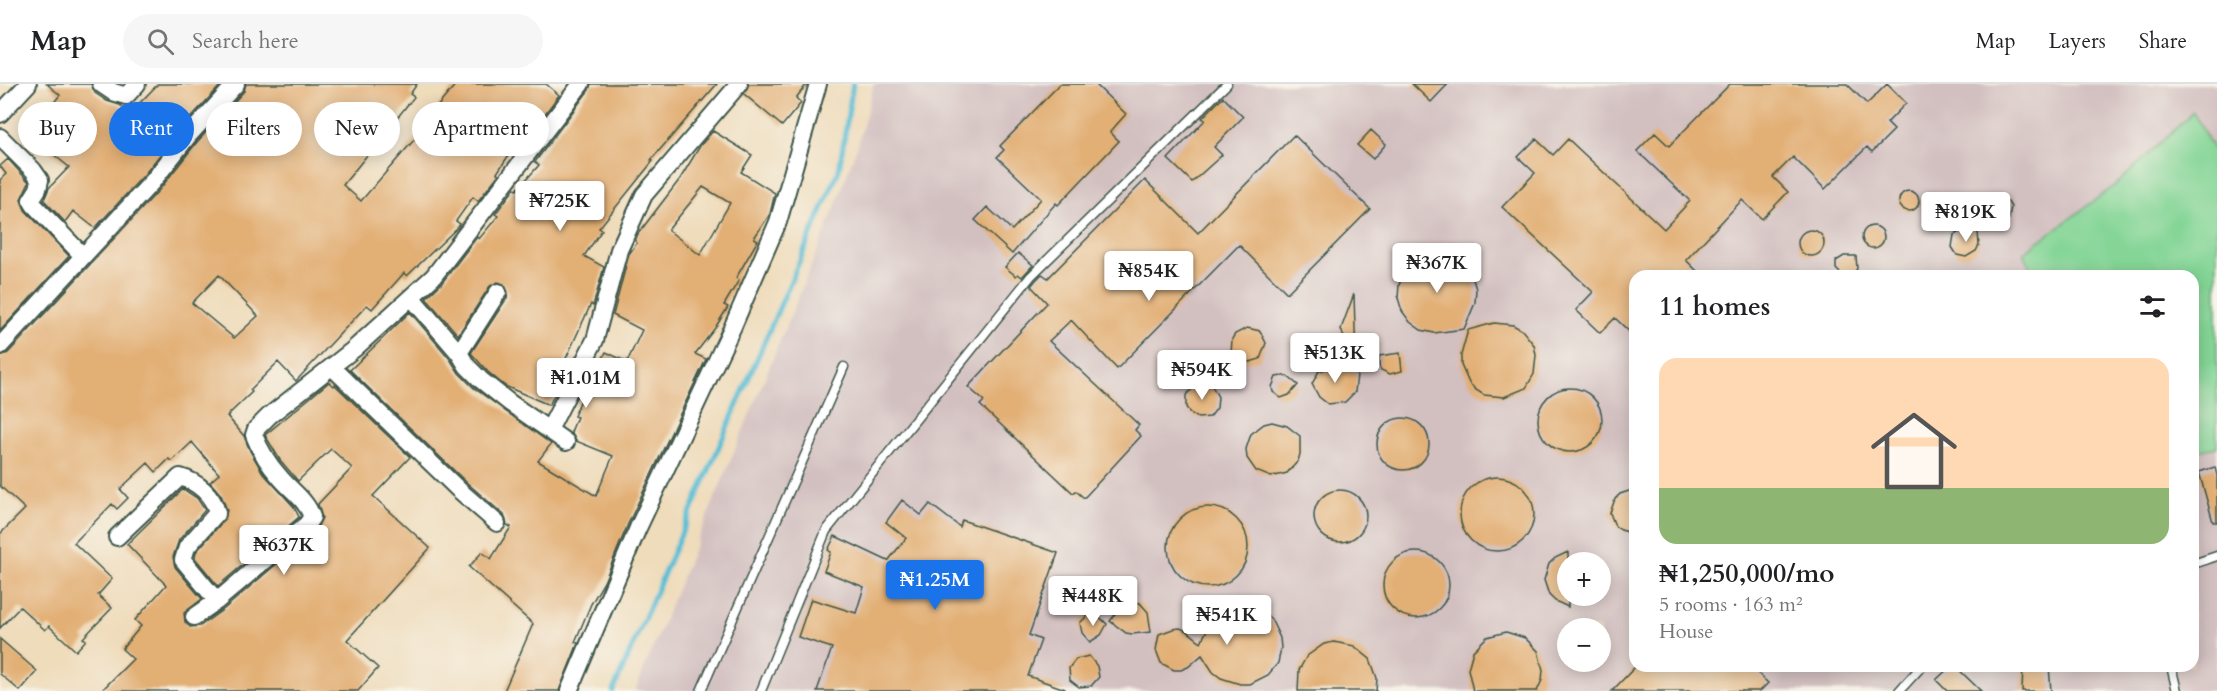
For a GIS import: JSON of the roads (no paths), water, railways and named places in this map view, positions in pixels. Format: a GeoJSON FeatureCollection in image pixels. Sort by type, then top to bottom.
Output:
{"type":"FeatureCollection","features":[{"type":"Feature","properties":{"kind":"street"},"geometry":{"type":"LineString","coordinates":[[101,84],[113,92],[126,96],[137,84]]}},
{"type":"Feature","properties":{"kind":"street"},"geometry":{"type":"LineString","coordinates":[[0,346],[152,182],[189,135],[236,84]]}},
{"type":"Feature","properties":{"kind":"street"},"geometry":{"type":"LineString","coordinates":[[194,617],[218,601],[307,524],[312,517],[309,508],[279,477],[266,459],[254,435],[256,429],[269,416],[332,367],[433,277],[582,84]]}},
{"type":"Feature","properties":{"kind":"street"},"geometry":{"type":"LineString","coordinates":[[549,430],[594,340],[619,250],[645,195],[739,84]]}},
{"type":"Feature","properties":{"kind":"street"},"geometry":{"type":"LineString","coordinates":[[569,691],[638,528],[733,326],[778,222],[818,84]]}},
{"type":"Feature","properties":{"kind":"street"},"geometry":{"type":"LineString","coordinates":[[0,114],[23,86]]}},
{"type":"Feature","properties":{"kind":"street"},"geometry":{"type":"LineString","coordinates":[[0,137],[33,170],[39,180],[38,189],[32,200],[34,205],[83,256]]}},
{"type":"Feature","properties":{"kind":"street"},"geometry":{"type":"LineString","coordinates":[[459,353],[498,292]]}},
{"type":"Feature","properties":{"kind":"street"},"geometry":{"type":"LineString","coordinates":[[411,297],[481,380],[566,442]]}},
{"type":"Feature","properties":{"kind":"street"},"geometry":{"type":"LineString","coordinates":[[332,367],[459,490],[497,523]]}},
{"type":"Feature","properties":{"kind":"street"},"geometry":{"type":"LineString","coordinates":[[117,537],[180,477],[193,481],[216,506],[217,513],[188,547],[183,560],[218,601]]}},
{"type":"Feature","properties":{"kind":"lane"},"geometry":{"type":"LineString","coordinates":[[761,691],[826,531],[1031,276],[1227,84]]}},
{"type":"Feature","properties":{"kind":"lane"},"geometry":{"type":"LineString","coordinates":[[701,691],[844,367]]}},
{"type":"Feature","properties":{"kind":"lane"},"geometry":{"type":"LineString","coordinates":[[2199,562],[2217,556]]}},
{"type":"Feature","properties":{"kind":"lane"},"geometry":{"type":"LineString","coordinates":[[1899,691],[1916,672]]}},
{"type":"Feature","properties":{"kind":"lane"},"geometry":{"type":"LineString","coordinates":[[2172,672],[2177,691]]}},
{"type":"Feature","properties":{"kind":"waterway"},"geometry":{"type":"LineString","coordinates":[[613,691],[839,170],[853,84]]}}]}
